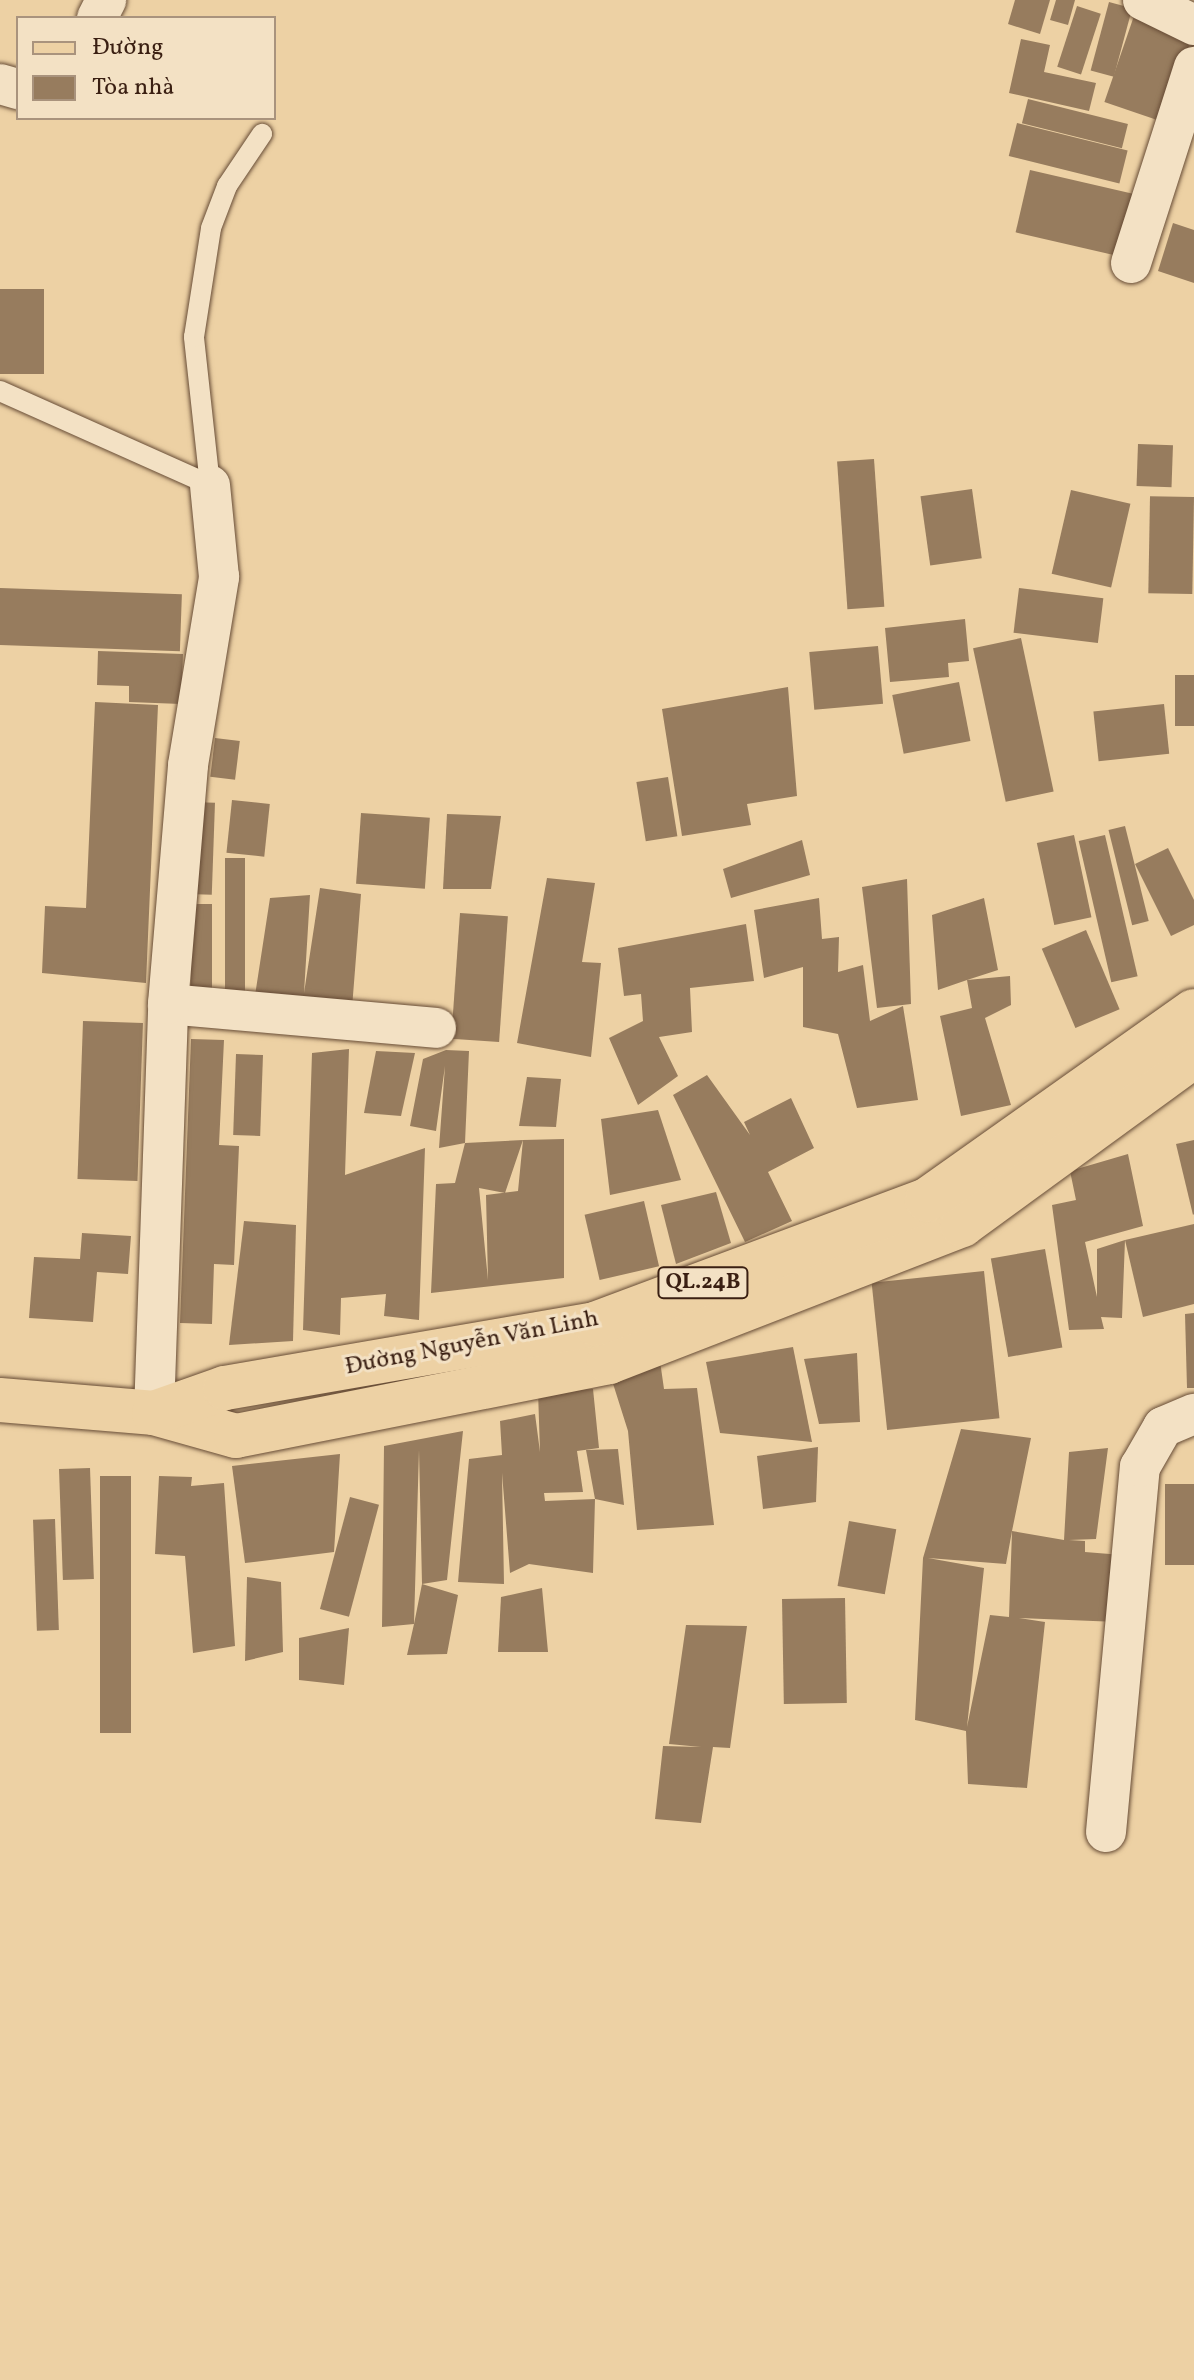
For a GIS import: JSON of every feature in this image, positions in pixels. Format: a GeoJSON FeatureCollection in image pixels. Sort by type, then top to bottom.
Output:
{"type":"FeatureCollection","features":[{"type":"Feature","properties":{"kind":"main road","name":"Đường Nguyễn Văn Linh"},"geometry":{"type":"LineString","coordinates":[[154,1413],[225,1388],[595,1324],[927,1200],[1194,1011]]}},
{"type":"Feature","properties":{"kind":"main road","name":"Đường Nguyễn Văn Linh"},"geometry":{"type":"LineString","coordinates":[[0,1400],[154,1413],[236,1436],[609,1362],[962,1225],[1194,1056]]}},
{"type":"Feature","properties":{"kind":"street"},"geometry":{"type":"LineString","coordinates":[[1143,0],[1194,25]]}},
{"type":"Feature","properties":{"kind":"street"},"geometry":{"type":"LineString","coordinates":[[1131,263],[1194,67]]}},
{"type":"Feature","properties":{"kind":"street"},"geometry":{"type":"LineString","coordinates":[[154,1413],[168,1004],[188,765],[219,577],[210,485]]}},
{"type":"Feature","properties":{"kind":"street"},"geometry":{"type":"LineString","coordinates":[[168,1004],[436,1028]]}},
{"type":"Feature","properties":{"kind":"street"},"geometry":{"type":"LineString","coordinates":[[1106,1832],[1140,1467],[1157,1433],[1194,1414]]}},
{"type":"Feature","properties":{"kind":"lane"},"geometry":{"type":"LineString","coordinates":[[210,485],[194,337],[211,228],[227,186],[262,134]]}},
{"type":"Feature","properties":{"kind":"lane"},"geometry":{"type":"LineString","coordinates":[[0,391],[210,485]]}},
{"type":"Feature","properties":{"kind":"building"},"geometry":{"type":"Polygon","coordinates":[[[1015,0],[1050,0],[1040,34],[1008,24],[1015,0]]]}},
{"type":"Feature","properties":{"kind":"building"},"geometry":{"type":"Polygon","coordinates":[[[1056,0],[1075,0],[1068,25],[1050,20],[1056,0]]]}},
{"type":"Feature","properties":{"kind":"building"},"geometry":{"type":"Polygon","coordinates":[[[1109,2],[1132,8],[1114,77],[1091,71],[1109,2]]]}},
{"type":"Feature","properties":{"kind":"building"},"geometry":{"type":"Polygon","coordinates":[[[1077,6],[1101,14],[1081,75],[1057,67],[1077,6]]]}},
{"type":"Feature","properties":{"kind":"building"},"geometry":{"type":"Polygon","coordinates":[[[1135,13],[1194,33],[1163,122],[1104,102],[1135,13]]]}},
{"type":"Feature","properties":{"kind":"building"},"geometry":{"type":"Polygon","coordinates":[[[1021,39],[1050,45],[1044,72],[1096,83],[1089,111],[1009,93],[1021,39]]]}},
{"type":"Feature","properties":{"kind":"building"},"geometry":{"type":"Polygon","coordinates":[[[1028,99],[1128,124],[1122,148],[1022,123],[1028,99]]]}},
{"type":"Feature","properties":{"kind":"building"},"geometry":{"type":"Polygon","coordinates":[[[1017,123],[1128,151],[1119,184],[1009,156],[1017,123]]]}},
{"type":"Feature","properties":{"kind":"building"},"geometry":{"type":"Polygon","coordinates":[[[1030,170],[1137,195],[1123,257],[1016,232],[1030,170]]]}},
{"type":"Feature","properties":{"kind":"building"},"geometry":{"type":"Polygon","coordinates":[[[1173,223],[1194,230],[1194,283],[1158,271],[1173,223]]]}},
{"type":"Feature","properties":{"kind":"building"},"geometry":{"type":"Polygon","coordinates":[[[0,289],[44,289],[44,374],[0,374],[0,289]]]}},
{"type":"Feature","properties":{"kind":"building"},"geometry":{"type":"Polygon","coordinates":[[[1138,444],[1173,445],[1172,487],[1137,486],[1138,444]]]}},
{"type":"Feature","properties":{"kind":"building"},"geometry":{"type":"Polygon","coordinates":[[[874,459],[884,607],[847,609],[837,462],[874,459]]]}},
{"type":"Feature","properties":{"kind":"building"},"geometry":{"type":"Polygon","coordinates":[[[972,489],[982,558],[930,566],[921,496],[972,489]]]}},
{"type":"Feature","properties":{"kind":"building"},"geometry":{"type":"Polygon","coordinates":[[[1071,490],[1130,504],[1111,588],[1052,574],[1071,490]]]}},
{"type":"Feature","properties":{"kind":"building"},"geometry":{"type":"Polygon","coordinates":[[[1150,496],[1194,497],[1192,594],[1148,593],[1150,496]]]}},
{"type":"Feature","properties":{"kind":"building"},"geometry":{"type":"Polygon","coordinates":[[[0,588],[182,594],[180,651],[0,645],[0,588]]]}},
{"type":"Feature","properties":{"kind":"building"},"geometry":{"type":"Polygon","coordinates":[[[1019,588],[1103,598],[1098,643],[1014,633],[1019,588]]]}},
{"type":"Feature","properties":{"kind":"building"},"geometry":{"type":"Polygon","coordinates":[[[965,619],[969,661],[948,663],[949,677],[890,682],[885,628],[965,619]]]}},
{"type":"Feature","properties":{"kind":"building"},"geometry":{"type":"Polygon","coordinates":[[[1021,638],[1054,792],[1006,802],[973,648],[1021,638]]]}},
{"type":"Feature","properties":{"kind":"building"},"geometry":{"type":"Polygon","coordinates":[[[878,646],[883,704],[814,710],[809,652],[878,646]]]}},
{"type":"Feature","properties":{"kind":"building"},"geometry":{"type":"Polygon","coordinates":[[[98,651],[183,654],[181,704],[129,702],[129,686],[97,685],[98,651]]]}},
{"type":"Feature","properties":{"kind":"building"},"geometry":{"type":"Polygon","coordinates":[[[1175,675],[1194,675],[1194,726],[1175,726],[1175,675]]]}},
{"type":"Feature","properties":{"kind":"building"},"geometry":{"type":"Polygon","coordinates":[[[959,682],[970,741],[904,754],[892,695],[959,682]]]}},
{"type":"Feature","properties":{"kind":"building"},"geometry":{"type":"Polygon","coordinates":[[[788,687],[797,796],[747,804],[751,825],[682,836],[662,709],[788,687]]]}},
{"type":"Feature","properties":{"kind":"building"},"geometry":{"type":"Polygon","coordinates":[[[95,702],[158,705],[146,983],[42,973],[45,906],[86,908],[95,702]]]}},
{"type":"Feature","properties":{"kind":"building"},"geometry":{"type":"Polygon","coordinates":[[[1164,704],[1169,754],[1099,761],[1093,711],[1164,704]]]}},
{"type":"Feature","properties":{"kind":"building"},"geometry":{"type":"Polygon","coordinates":[[[215,738],[240,741],[235,780],[210,777],[215,738]]]}},
{"type":"Feature","properties":{"kind":"building"},"geometry":{"type":"Polygon","coordinates":[[[668,777],[677,836],[646,841],[636,782],[668,777]]]}},
{"type":"Feature","properties":{"kind":"building"},"geometry":{"type":"Polygon","coordinates":[[[232,800],[270,804],[264,857],[226,853],[232,800]]]}},
{"type":"Feature","properties":{"kind":"building"},"geometry":{"type":"Polygon","coordinates":[[[191,802],[215,803],[212,895],[188,894],[191,802]]]}},
{"type":"Feature","properties":{"kind":"building"},"geometry":{"type":"Polygon","coordinates":[[[361,813],[430,818],[425,889],[356,884],[361,813]]]}},
{"type":"Feature","properties":{"kind":"building"},"geometry":{"type":"Polygon","coordinates":[[[447,814],[501,816],[491,889],[443,889],[447,814]]]}},
{"type":"Feature","properties":{"kind":"building"},"geometry":{"type":"Polygon","coordinates":[[[1125,826],[1149,921],[1132,925],[1109,830],[1125,826]]]}},
{"type":"Feature","properties":{"kind":"building"},"geometry":{"type":"Polygon","coordinates":[[[1074,835],[1091,917],[1054,925],[1037,843],[1074,835]]]}},
{"type":"Feature","properties":{"kind":"building"},"geometry":{"type":"Polygon","coordinates":[[[1105,835],[1138,976],[1111,982],[1079,841],[1105,835]]]}},
{"type":"Feature","properties":{"kind":"building"},"geometry":{"type":"Polygon","coordinates":[[[802,840],[810,875],[731,898],[723,869],[802,840]]]}},
{"type":"Feature","properties":{"kind":"building"},"geometry":{"type":"Polygon","coordinates":[[[1168,848],[1194,900],[1194,925],[1171,936],[1135,864],[1168,848]]]}},
{"type":"Feature","properties":{"kind":"building"},"geometry":{"type":"Polygon","coordinates":[[[225,858],[245,858],[245,991],[225,991],[225,858]]]}},
{"type":"Feature","properties":{"kind":"building"},"geometry":{"type":"Polygon","coordinates":[[[547,878],[595,883],[582,962],[601,963],[591,1057],[517,1043],[547,878]]]}},
{"type":"Feature","properties":{"kind":"building"},"geometry":{"type":"Polygon","coordinates":[[[907,879],[911,1004],[877,1008],[862,887],[907,879]]]}},
{"type":"Feature","properties":{"kind":"building"},"geometry":{"type":"Polygon","coordinates":[[[320,888],[361,894],[352,1008],[254,1002],[270,898],[310,895],[304,993],[320,888]]]}},
{"type":"Feature","properties":{"kind":"building"},"geometry":{"type":"Polygon","coordinates":[[[819,898],[822,939],[839,937],[838,972],[863,965],[870,1021],[903,1006],[918,1100],[857,1108],[838,1034],[803,1027],[803,967],[764,978],[754,910],[819,898]]]}},
{"type":"Feature","properties":{"kind":"building"},"geometry":{"type":"Polygon","coordinates":[[[984,898],[998,970],[938,990],[932,915],[984,898]]]}},
{"type":"Feature","properties":{"kind":"building"},"geometry":{"type":"Polygon","coordinates":[[[191,904],[212,904],[212,992],[191,992],[191,904]]]}},
{"type":"Feature","properties":{"kind":"building"},"geometry":{"type":"Polygon","coordinates":[[[460,913],[508,916],[499,1042],[451,1039],[460,913]]]}},
{"type":"Feature","properties":{"kind":"building"},"geometry":{"type":"Polygon","coordinates":[[[746,924],[754,981],[690,988],[692,1032],[659,1037],[678,1076],[638,1105],[609,1038],[643,1021],[641,994],[624,996],[618,948],[746,924]]]}},
{"type":"Feature","properties":{"kind":"building"},"geometry":{"type":"Polygon","coordinates":[[[1086,930],[1120,1009],[1075,1028],[1042,949],[1086,930]]]}},
{"type":"Feature","properties":{"kind":"building"},"geometry":{"type":"Polygon","coordinates":[[[1010,976],[1011,1005],[985,1018],[1011,1105],[961,1116],[940,1016],[972,1008],[967,980],[1010,976]]]}},
{"type":"Feature","properties":{"kind":"building"},"geometry":{"type":"Polygon","coordinates":[[[83,1021],[143,1023],[137,1181],[77,1179],[83,1021]]]}},
{"type":"Feature","properties":{"kind":"building"},"geometry":{"type":"Polygon","coordinates":[[[191,1039],[224,1040],[219,1145],[239,1146],[234,1265],[214,1264],[212,1324],[180,1323],[191,1039]]]}},
{"type":"Feature","properties":{"kind":"building"},"geometry":{"type":"Polygon","coordinates":[[[349,1049],[345,1175],[425,1148],[419,1320],[384,1316],[386,1294],[341,1298],[340,1335],[303,1330],[312,1053],[349,1049]]]}},
{"type":"Feature","properties":{"kind":"building"},"geometry":{"type":"Polygon","coordinates":[[[446,1050],[469,1051],[465,1143],[439,1148],[445,1066],[436,1131],[410,1126],[423,1059],[446,1050]]]}},
{"type":"Feature","properties":{"kind":"building"},"geometry":{"type":"Polygon","coordinates":[[[376,1051],[415,1053],[401,1116],[364,1113],[376,1051]]]}},
{"type":"Feature","properties":{"kind":"building"},"geometry":{"type":"Polygon","coordinates":[[[236,1054],[263,1055],[260,1136],[233,1135],[236,1054]]]}},
{"type":"Feature","properties":{"kind":"building"},"geometry":{"type":"Polygon","coordinates":[[[707,1075],[750,1135],[744,1122],[791,1098],[814,1148],[768,1172],[792,1221],[745,1242],[673,1095],[707,1075]]]}},
{"type":"Feature","properties":{"kind":"building"},"geometry":{"type":"Polygon","coordinates":[[[527,1077],[561,1079],[556,1127],[519,1126],[527,1077]]]}},
{"type":"Feature","properties":{"kind":"building"},"geometry":{"type":"Polygon","coordinates":[[[658,1110],[681,1180],[610,1195],[601,1119],[658,1110]]]}},
{"type":"Feature","properties":{"kind":"building"},"geometry":{"type":"Polygon","coordinates":[[[564,1139],[564,1278],[431,1293],[436,1184],[455,1183],[465,1143],[523,1140],[564,1139]],[[523,1140],[505,1193],[518,1191],[523,1140]],[[479,1188],[488,1280],[486,1195],[504,1193],[479,1188]]]}},
{"type":"Feature","properties":{"kind":"building"},"geometry":{"type":"Polygon","coordinates":[[[1194,1140],[1194,1214],[1193,1215],[1176,1144],[1194,1140]]]}},
{"type":"Feature","properties":{"kind":"building"},"geometry":{"type":"Polygon","coordinates":[[[1128,1154],[1143,1226],[1085,1242],[1097,1297],[1097,1249],[1125,1240],[1122,1318],[1101,1317],[1104,1329],[1069,1330],[1052,1205],[1076,1200],[1070,1171],[1128,1154]]]}},
{"type":"Feature","properties":{"kind":"building"},"geometry":{"type":"Polygon","coordinates":[[[716,1192],[731,1243],[676,1264],[661,1205],[716,1192]]]}},
{"type":"Feature","properties":{"kind":"building"},"geometry":{"type":"Polygon","coordinates":[[[644,1201],[659,1266],[600,1280],[585,1215],[644,1201]]]}},
{"type":"Feature","properties":{"kind":"building"},"geometry":{"type":"Polygon","coordinates":[[[244,1221],[296,1225],[293,1341],[229,1345],[244,1221]]]}},
{"type":"Feature","properties":{"kind":"building"},"geometry":{"type":"Polygon","coordinates":[[[1194,1224],[1194,1304],[1143,1317],[1125,1240],[1194,1224]]]}},
{"type":"Feature","properties":{"kind":"building"},"geometry":{"type":"Polygon","coordinates":[[[82,1233],[131,1236],[128,1274],[97,1272],[93,1322],[29,1318],[34,1257],[80,1259],[82,1233]]]}},
{"type":"Feature","properties":{"kind":"building"},"geometry":{"type":"Polygon","coordinates":[[[1045,1249],[1062,1347],[1008,1357],[991,1259],[1045,1249]]]}},
{"type":"Feature","properties":{"kind":"building"},"geometry":{"type":"Polygon","coordinates":[[[984,1271],[999,1418],[887,1430],[872,1283],[984,1271]]]}},
{"type":"Feature","properties":{"kind":"building"},"geometry":{"type":"Polygon","coordinates":[[[1194,1313],[1194,1388],[1187,1388],[1185,1314],[1194,1313]]]}},
{"type":"Feature","properties":{"kind":"building"},"geometry":{"type":"Polygon","coordinates":[[[658,1347],[664,1389],[697,1388],[714,1525],[637,1530],[628,1431],[609,1371],[658,1347]]]}},
{"type":"Feature","properties":{"kind":"building"},"geometry":{"type":"Polygon","coordinates":[[[793,1347],[812,1442],[720,1433],[706,1362],[793,1347]]]}},
{"type":"Feature","properties":{"kind":"building"},"geometry":{"type":"Polygon","coordinates":[[[857,1353],[860,1422],[819,1424],[804,1359],[857,1353]]]}},
{"type":"Feature","properties":{"kind":"building"},"geometry":{"type":"Polygon","coordinates":[[[593,1389],[599,1448],[577,1451],[583,1492],[544,1493],[545,1501],[595,1499],[593,1573],[529,1564],[510,1573],[502,1473],[504,1584],[458,1582],[469,1459],[502,1455],[500,1421],[535,1414],[540,1452],[538,1391],[593,1389]]]}},
{"type":"Feature","properties":{"kind":"building"},"geometry":{"type":"Polygon","coordinates":[[[961,1429],[1031,1438],[1012,1531],[1064,1540],[1069,1452],[1108,1448],[1096,1539],[1069,1540],[1085,1541],[1085,1552],[1122,1555],[1118,1622],[1019,1618],[1045,1622],[1027,1788],[968,1784],[966,1731],[915,1720],[923,1558],[961,1429]],[[1012,1531],[1006,1564],[928,1558],[984,1568],[967,1727],[990,1615],[1009,1617],[1012,1531]]]}},
{"type":"Feature","properties":{"kind":"building"},"geometry":{"type":"Polygon","coordinates":[[[463,1431],[447,1580],[422,1584],[419,1450],[414,1624],[382,1627],[384,1446],[463,1431]]]}},
{"type":"Feature","properties":{"kind":"building"},"geometry":{"type":"Polygon","coordinates":[[[818,1447],[816,1502],[763,1509],[757,1456],[818,1447]]]}},
{"type":"Feature","properties":{"kind":"building"},"geometry":{"type":"Polygon","coordinates":[[[618,1449],[624,1505],[595,1499],[586,1450],[618,1449]]]}},
{"type":"Feature","properties":{"kind":"building"},"geometry":{"type":"Polygon","coordinates":[[[340,1454],[334,1552],[245,1563],[232,1466],[340,1454]]]}},
{"type":"Feature","properties":{"kind":"building"},"geometry":{"type":"Polygon","coordinates":[[[90,1468],[94,1579],[63,1580],[59,1469],[90,1468]]]}},
{"type":"Feature","properties":{"kind":"building"},"geometry":{"type":"Polygon","coordinates":[[[100,1476],[131,1476],[131,1733],[100,1733],[100,1476]]]}},
{"type":"Feature","properties":{"kind":"building"},"geometry":{"type":"Polygon","coordinates":[[[159,1476],[192,1477],[191,1486],[224,1483],[235,1646],[193,1653],[185,1556],[155,1554],[159,1476]]]}},
{"type":"Feature","properties":{"kind":"building"},"geometry":{"type":"Polygon","coordinates":[[[1165,1484],[1194,1484],[1194,1565],[1165,1565],[1165,1484]]]}},
{"type":"Feature","properties":{"kind":"building"},"geometry":{"type":"Polygon","coordinates":[[[350,1497],[379,1505],[349,1617],[320,1609],[350,1497]]]}},
{"type":"Feature","properties":{"kind":"building"},"geometry":{"type":"Polygon","coordinates":[[[55,1519],[59,1630],[37,1631],[33,1520],[55,1519]]]}},
{"type":"Feature","properties":{"kind":"building"},"geometry":{"type":"Polygon","coordinates":[[[849,1521],[896,1529],[885,1594],[838,1586],[849,1521]]]}},
{"type":"Feature","properties":{"kind":"building"},"geometry":{"type":"Polygon","coordinates":[[[247,1577],[281,1582],[283,1652],[245,1661],[247,1577]]]}},
{"type":"Feature","properties":{"kind":"building"},"geometry":{"type":"Polygon","coordinates":[[[422,1584],[458,1595],[447,1654],[407,1655],[422,1584]]]}},
{"type":"Feature","properties":{"kind":"building"},"geometry":{"type":"Polygon","coordinates":[[[542,1588],[548,1652],[498,1652],[501,1597],[542,1588]]]}},
{"type":"Feature","properties":{"kind":"building"},"geometry":{"type":"Polygon","coordinates":[[[845,1598],[847,1703],[784,1704],[782,1599],[845,1598]]]}},
{"type":"Feature","properties":{"kind":"building"},"geometry":{"type":"Polygon","coordinates":[[[686,1625],[747,1626],[730,1748],[713,1747],[701,1823],[655,1819],[663,1746],[701,1747],[669,1744],[686,1625]]]}},
{"type":"Feature","properties":{"kind":"building"},"geometry":{"type":"Polygon","coordinates":[[[349,1628],[344,1685],[299,1680],[299,1638],[349,1628]]]}}]}
